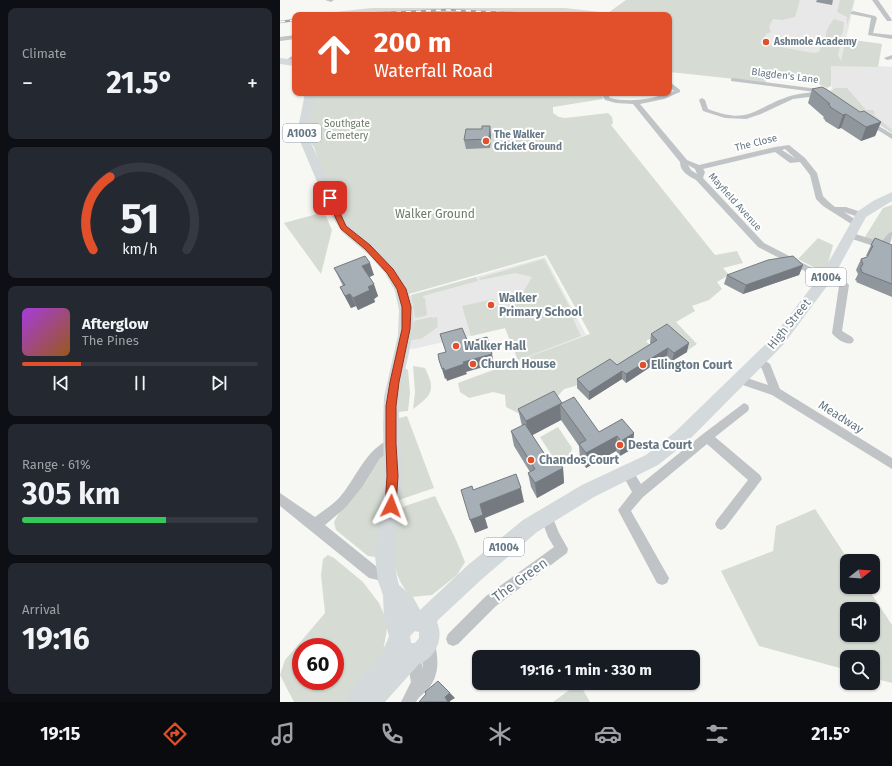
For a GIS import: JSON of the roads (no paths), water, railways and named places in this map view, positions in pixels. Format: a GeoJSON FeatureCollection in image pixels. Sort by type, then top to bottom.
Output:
{"type":"FeatureCollection","features":[{"type":"Feature","properties":{"kind":"main road","name":"A1003"},"geometry":{"type":"LineString","coordinates":[[310,96],[310,106],[303,126],[302,134],[337,215],[343,227],[386,266],[396,279],[404,296],[407,318],[392,398],[391,444],[393,476],[386,544],[387,575],[393,596]]}},
{"type":"Feature","properties":{"kind":"main road","name":"High Street"},"geometry":{"type":"LineString","coordinates":[[760,361],[794,321],[826,276],[855,225],[877,204],[892,196]]}},
{"type":"Feature","properties":{"kind":"main road","name":"A1004"},"geometry":{"type":"LineString","coordinates":[[356,702],[387,663],[410,643],[402,630],[407,624],[419,621],[514,538],[546,515],[588,491],[652,460],[681,437],[760,361]]}},
{"type":"Feature","properties":{"kind":"main road"},"geometry":{"type":"LineString","coordinates":[[370,702],[410,643],[430,632],[428,626],[419,621],[407,605],[393,596]]}},
{"type":"Feature","properties":{"kind":"main road"},"geometry":{"type":"LineString","coordinates":[[393,596],[394,617],[410,643]]}},
{"type":"Feature","properties":{"kind":"street"},"geometry":{"type":"LineString","coordinates":[[875,0],[889,20]]}},
{"type":"Feature","properties":{"kind":"street"},"geometry":{"type":"LineString","coordinates":[[853,13],[873,17],[870,34],[892,38]]}},
{"type":"Feature","properties":{"kind":"street"},"geometry":{"type":"LineString","coordinates":[[280,39],[292,37]]}},
{"type":"Feature","properties":{"kind":"street","name":"Blagden's Lane"},"geometry":{"type":"LineString","coordinates":[[702,100],[705,110],[712,113],[728,117],[745,117],[758,114],[788,98],[823,93],[828,94],[764,82],[733,80]]}},
{"type":"Feature","properties":{"kind":"street"},"geometry":{"type":"LineString","coordinates":[[672,86],[678,91],[672,93]]}},
{"type":"Feature","properties":{"kind":"street"},"geometry":{"type":"LineString","coordinates":[[606,96],[607,99],[635,102],[658,96]]}},
{"type":"Feature","properties":{"kind":"street","name":"Mayfield Avenue"},"geometry":{"type":"LineString","coordinates":[[635,102],[684,162],[693,164],[698,168],[701,172],[699,178],[761,245],[844,285],[837,333],[849,340]]}},
{"type":"Feature","properties":{"kind":"street"},"geometry":{"type":"LineString","coordinates":[[863,118],[892,137]]}},
{"type":"Feature","properties":{"kind":"street","name":"The Close"},"geometry":{"type":"LineString","coordinates":[[698,168],[786,147],[802,160],[814,175],[819,197],[826,204],[834,208],[883,246],[892,235]]}},
{"type":"Feature","properties":{"kind":"street"},"geometry":{"type":"LineString","coordinates":[[684,162],[684,166],[688,172],[699,178]]}},
{"type":"Feature","properties":{"kind":"street"},"geometry":{"type":"LineString","coordinates":[[760,361],[766,367],[776,392]]}},
{"type":"Feature","properties":{"kind":"street","name":"Meadway"},"geometry":{"type":"LineString","coordinates":[[741,380],[776,392],[892,464]]}},
{"type":"Feature","properties":{"kind":"street"},"geometry":{"type":"LineString","coordinates":[[662,578],[624,510],[639,493],[744,408]]}},
{"type":"Feature","properties":{"kind":"street"},"geometry":{"type":"LineString","coordinates":[[708,412],[722,425]]}},
{"type":"Feature","properties":{"kind":"street"},"geometry":{"type":"LineString","coordinates":[[707,437],[756,479],[721,524]]}},
{"type":"Feature","properties":{"kind":"street"},"geometry":{"type":"LineString","coordinates":[[315,525],[342,503],[358,483],[376,454],[391,444]]}},
{"type":"Feature","properties":{"kind":"street"},"geometry":{"type":"LineString","coordinates":[[627,472],[639,493]]}},
{"type":"Feature","properties":{"kind":"street"},"geometry":{"type":"LineString","coordinates":[[280,499],[315,525],[374,573],[387,575]]}},
{"type":"Feature","properties":{"kind":"street","name":"The Green"},"geometry":{"type":"LineString","coordinates":[[453,639],[491,601],[562,549],[554,537],[546,515]]}},
{"type":"Feature","properties":{"kind":"street"},"geometry":{"type":"LineString","coordinates":[[410,643],[419,680],[417,688],[411,698]]}},
{"type":"Feature","properties":{"kind":"railway"},"geometry":{"type":"LineString","coordinates":[[403,12],[447,10],[490,12]]}},
{"type":"Feature","properties":{"kind":"railway"},"geometry":{"type":"LineString","coordinates":[[280,22],[292,20]]}},
{"type":"Feature","properties":{"kind":"place","name":"Ashmole Academy"},"geometry":{"type":"Point","coordinates":[766,42]}},
{"type":"Feature","properties":{"kind":"place","name":"The Walker Cricket Ground"},"geometry":{"type":"Point","coordinates":[486,141]}},
{"type":"Feature","properties":{"kind":"place","name":"Walker Primary School"},"geometry":{"type":"Point","coordinates":[491,305]}},
{"type":"Feature","properties":{"kind":"place","name":"Walker Hall"},"geometry":{"type":"Point","coordinates":[456,346]}},
{"type":"Feature","properties":{"kind":"place","name":"Church House"},"geometry":{"type":"Point","coordinates":[473,364]}},
{"type":"Feature","properties":{"kind":"place","name":"Ellington Court"},"geometry":{"type":"Point","coordinates":[643,365]}},
{"type":"Feature","properties":{"kind":"place","name":"Desta Court"},"geometry":{"type":"Point","coordinates":[620,445]}},
{"type":"Feature","properties":{"kind":"place","name":"Chandos Court"},"geometry":{"type":"Point","coordinates":[531,460]}},
{"type":"Feature","properties":{"kind":"park label","name":"Southgate Cemetery"},"geometry":{"type":"Point","coordinates":[347,130]}},
{"type":"Feature","properties":{"kind":"park label","name":"Walker Ground"},"geometry":{"type":"Point","coordinates":[435,214]}}]}
